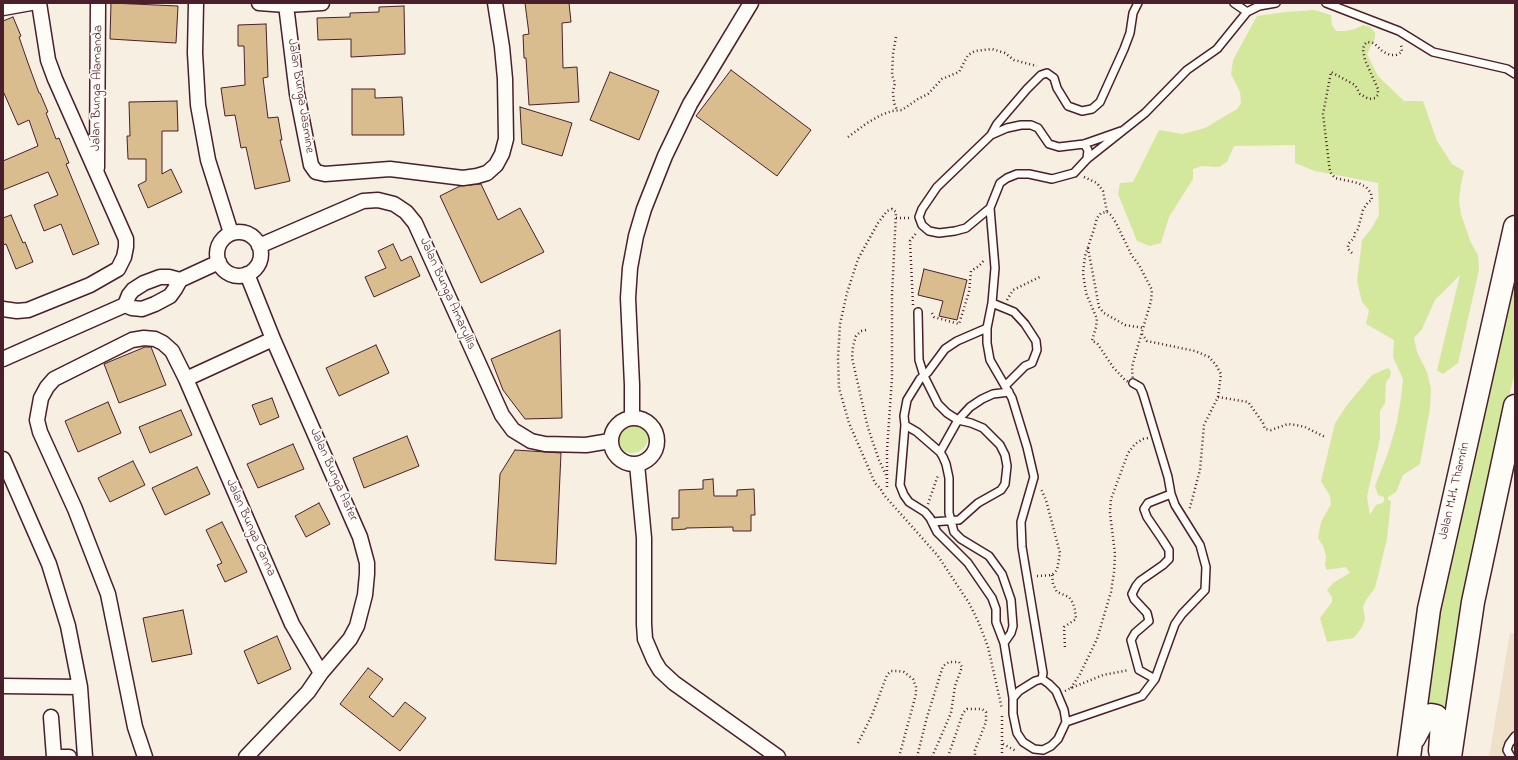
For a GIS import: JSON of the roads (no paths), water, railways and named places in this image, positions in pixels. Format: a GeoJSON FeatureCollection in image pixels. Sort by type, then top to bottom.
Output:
{"type":"FeatureCollection","features":[{"type":"Feature","properties":{"kind":"main road","name":"Jalan M.H. Thamrin"},"geometry":{"type":"LineString","coordinates":[[1409,757],[1429,609],[1515,227]]}},
{"type":"Feature","properties":{"kind":"main road"},"geometry":{"type":"LineString","coordinates":[[1450,757],[1474,602],[1515,406]]}},
{"type":"Feature","properties":{"kind":"main road"},"geometry":{"type":"LineString","coordinates":[[1409,757],[1414,738],[1423,721],[1430,715],[1436,716],[1442,723],[1440,757]]}},
{"type":"Feature","properties":{"kind":"street"},"geometry":{"type":"LineString","coordinates":[[3,8],[31,3]]}},
{"type":"Feature","properties":{"kind":"street","name":"Jalan Bunga Alamanda"},"geometry":{"type":"LineString","coordinates":[[3,309],[17,311],[28,310],[90,285],[118,269],[124,258],[126,247],[126,239],[52,72],[45,42],[39,3]]}},
{"type":"Feature","properties":{"kind":"street","name":"Jalan Bunga Alamanda"},"geometry":{"type":"LineString","coordinates":[[97,172],[98,3]]}},
{"type":"Feature","properties":{"kind":"street"},"geometry":{"type":"LineString","coordinates":[[196,3],[195,53],[198,105],[208,160],[231,233]]}},
{"type":"Feature","properties":{"kind":"street"},"geometry":{"type":"LineString","coordinates":[[259,3],[286,5],[322,3]]}},
{"type":"Feature","properties":{"kind":"street","name":"Jalan Bunga Jasmine"},"geometry":{"type":"LineString","coordinates":[[286,5],[297,94],[311,165],[316,172],[325,174],[390,169],[464,178],[487,173],[496,165],[502,154],[506,139],[505,79],[502,47],[495,3]]}},
{"type":"Feature","properties":{"kind":"street"},"geometry":{"type":"LineString","coordinates":[[632,417],[628,298],[630,268],[636,236],[644,209],[665,156],[690,104],[751,3]]}},
{"type":"Feature","properties":{"kind":"street","name":"Jalan Bunga Amaryllis"},"geometry":{"type":"LineString","coordinates":[[259,246],[363,201],[378,200],[394,204],[406,212],[415,223],[502,415],[513,430],[531,441],[545,444],[586,444],[610,441]]}},
{"type":"Feature","properties":{"kind":"street"},"geometry":{"type":"LineString","coordinates":[[231,233],[245,233],[256,240],[259,246],[261,253],[258,266],[247,274],[234,275],[222,268],[219,262],[218,248],[221,242],[231,233]]}},
{"type":"Feature","properties":{"kind":"street"},"geometry":{"type":"LineString","coordinates":[[3,359],[125,305],[132,308],[142,309],[155,304],[170,296],[180,280],[219,262]]}},
{"type":"Feature","properties":{"kind":"street","name":"Jalan Bunga Aster"},"geometry":{"type":"LineString","coordinates":[[246,757],[308,692],[321,673],[350,638],[357,626],[366,595],[367,563],[360,536],[273,339],[247,274]]}},
{"type":"Feature","properties":{"kind":"street"},"geometry":{"type":"LineString","coordinates":[[125,305],[128,295],[144,283],[160,277],[170,277],[180,280]]}},
{"type":"Feature","properties":{"kind":"street","name":"Jalan Bunga Canna"},"geometry":{"type":"LineString","coordinates":[[145,757],[135,727],[108,594],[75,509],[40,432],[37,420],[41,398],[47,387],[54,379],[132,340],[144,338],[155,339],[163,343],[172,351],[186,379],[292,624],[321,673]]}},
{"type":"Feature","properties":{"kind":"street"},"geometry":{"type":"LineString","coordinates":[[186,379],[273,339]]}},
{"type":"Feature","properties":{"kind":"street"},"geometry":{"type":"LineString","coordinates":[[632,417],[644,420],[650,424],[656,435],[656,448],[653,454],[643,462],[630,464],[618,459],[614,454],[610,441],[614,428],[625,419],[632,417]]}},
{"type":"Feature","properties":{"kind":"street"},"geometry":{"type":"LineString","coordinates":[[3,459],[54,577],[68,626],[80,687],[85,757]]}},
{"type":"Feature","properties":{"kind":"street"},"geometry":{"type":"LineString","coordinates":[[637,464],[644,538],[645,639],[654,660],[660,670],[674,683],[778,757]]}},
{"type":"Feature","properties":{"kind":"street"},"geometry":{"type":"LineString","coordinates":[[3,686],[80,687]]}},
{"type":"Feature","properties":{"kind":"street"},"geometry":{"type":"LineString","coordinates":[[51,717],[54,757],[69,757]]}},
{"type":"Feature","properties":{"kind":"lane"},"geometry":{"type":"LineString","coordinates":[[990,208],[966,228],[939,233],[929,231],[922,226],[920,217],[922,209],[937,187],[991,135],[997,124],[1041,75],[1047,73],[1054,78],[1057,88],[1068,106],[1082,111],[1092,109],[1100,102],[1130,33],[1133,13],[1138,3]]}},
{"type":"Feature","properties":{"kind":"lane"},"geometry":{"type":"LineString","coordinates":[[1234,3],[1247,12]]}},
{"type":"Feature","properties":{"kind":"lane"},"geometry":{"type":"LineString","coordinates":[[1042,679],[1043,673],[1022,548],[1021,522],[1034,476],[1018,414],[1007,389],[990,360],[987,343],[987,328],[992,303],[995,268],[990,208],[1000,183],[1007,178],[1017,174],[1029,174],[1052,179],[1074,173],[1087,160],[1146,113],[1187,70],[1217,49],[1247,12],[1259,6],[1276,3]]}},
{"type":"Feature","properties":{"kind":"lane"},"geometry":{"type":"LineString","coordinates":[[1326,3],[1399,32],[1433,52],[1507,69],[1515,74]]}},
{"type":"Feature","properties":{"kind":"lane"},"geometry":{"type":"LineString","coordinates":[[991,135],[1007,128],[1021,125],[1031,125],[1038,128],[1050,144],[1059,147],[1084,144],[1126,130]]}},
{"type":"Feature","properties":{"kind":"lane"},"geometry":{"type":"LineString","coordinates":[[1084,144],[1088,150],[1087,160]]}},
{"type":"Feature","properties":{"kind":"lane"},"geometry":{"type":"LineString","coordinates":[[941,454],[958,420],[970,407],[982,399],[1007,389],[1019,372],[1025,366],[1032,363],[1036,350],[1036,341],[1025,324],[1014,312],[992,303]]}},
{"type":"Feature","properties":{"kind":"lane"},"geometry":{"type":"LineString","coordinates":[[918,312],[919,360],[924,376],[938,404],[947,413],[958,420],[984,428],[994,437],[1005,455],[1007,475],[1005,484],[1001,490],[978,503],[959,520],[932,522]]}},
{"type":"Feature","properties":{"kind":"lane"},"geometry":{"type":"LineString","coordinates":[[987,328],[957,341],[945,349],[920,379],[907,400],[904,416],[905,425],[900,485],[909,502],[925,512],[937,532],[968,563],[992,598],[996,609],[996,622],[1004,644],[1014,698],[1014,714],[1017,733],[1023,742],[1034,749],[1043,750],[1051,746],[1058,739],[1066,722],[1064,710],[1056,691],[1042,679]]}},
{"type":"Feature","properties":{"kind":"lane"},"geometry":{"type":"LineString","coordinates":[[1066,722],[1142,696],[1155,679],[1176,624],[1182,614],[1205,590],[1206,567],[1204,555],[1200,545],[1170,494],[1168,477],[1143,394],[1140,388],[1133,383]]}},
{"type":"Feature","properties":{"kind":"lane"},"geometry":{"type":"LineString","coordinates":[[905,425],[917,432],[941,454],[946,464],[949,478],[949,513],[954,532],[961,539],[989,556],[1002,574],[1011,600],[1013,626],[1011,633],[1004,644]]}},
{"type":"Feature","properties":{"kind":"lane"},"geometry":{"type":"LineString","coordinates":[[1155,679],[1139,670],[1131,640],[1135,633],[1149,621],[1147,614],[1134,599],[1132,594],[1140,582],[1169,559],[1169,550],[1147,518],[1144,508],[1148,503],[1170,494]]}},
{"type":"Feature","properties":{"kind":"lane"},"geometry":{"type":"LineString","coordinates":[[1014,698],[1019,691],[1035,681],[1042,679]]}},
{"type":"Feature","properties":{"kind":"lane"},"geometry":{"type":"LineString","coordinates":[[1511,757],[1507,750],[1509,744],[1515,736]]}}]}
